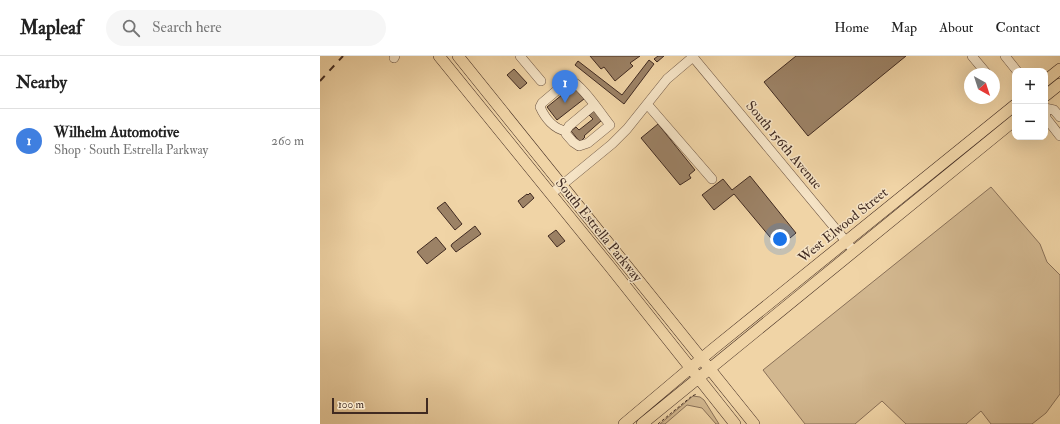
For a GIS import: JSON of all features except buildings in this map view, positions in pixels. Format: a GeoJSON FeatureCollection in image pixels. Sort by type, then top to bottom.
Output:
{"type":"FeatureCollection","features":[{"type":"Feature","properties":{"kind":"main road","name":"South Estrella Parkway"},"geometry":{"type":"LineString","coordinates":[[439,56],[735,424]]}},
{"type":"Feature","properties":{"kind":"main road","name":"South Estrella Parkway"},"geometry":{"type":"LineString","coordinates":[[458,56],[754,424]]}},
{"type":"Feature","properties":{"kind":"main road"},"geometry":{"type":"LineString","coordinates":[[1048,79],[1060,69]]}},
{"type":"Feature","properties":{"kind":"main road"},"geometry":{"type":"LineString","coordinates":[[1048,94],[1060,84]]}},
{"type":"Feature","properties":{"kind":"main road","name":"West Elwood Street"},"geometry":{"type":"LineString","coordinates":[[624,424],[701,359],[1012,107]]}},
{"type":"Feature","properties":{"kind":"main road","name":"West Elwood Street"},"geometry":{"type":"LineString","coordinates":[[642,424],[1012,122]]}},
{"type":"Feature","properties":{"kind":"street"},"geometry":{"type":"LineString","coordinates":[[520,56],[541,81]]}},
{"type":"Feature","properties":{"kind":"street"},"geometry":{"type":"LineString","coordinates":[[551,194],[612,144],[627,129],[667,79],[693,56]]}},
{"type":"Feature","properties":{"kind":"street","name":"South 156th Avenue"},"geometry":{"type":"LineString","coordinates":[[693,56],[854,251]]}},
{"type":"Feature","properties":{"kind":"street"},"geometry":{"type":"LineString","coordinates":[[972,56],[982,68]]}},
{"type":"Feature","properties":{"kind":"street"},"geometry":{"type":"LineString","coordinates":[[1005,56],[1015,68]]}},
{"type":"Feature","properties":{"kind":"street"},"geometry":{"type":"LineString","coordinates":[[570,80],[574,81],[578,85],[610,125],[582,146],[576,145],[566,134],[566,131],[560,130],[553,125],[542,112],[540,107],[542,103],[570,80]]}},
{"type":"Feature","properties":{"kind":"street"},"geometry":{"type":"LineString","coordinates":[[647,104],[712,179]]}},
{"type":"Feature","properties":{"kind":"street"},"geometry":{"type":"LineString","coordinates":[[566,131],[569,126],[594,105]]}},
{"type":"Feature","properties":{"kind":"street"},"geometry":{"type":"LineString","coordinates":[[1048,109],[1054,110],[1060,117]]}},
{"type":"Feature","properties":{"kind":"street"},"geometry":{"type":"LineString","coordinates":[[1048,121],[1060,136]]}},
{"type":"Feature","properties":{"kind":"path"},"geometry":{"type":"LineString","coordinates":[[658,424],[692,396],[697,394]]}},
{"type":"Feature","properties":{"kind":"shaded area"},"geometry":{"type":"Polygon","coordinates":[[[991,187],[1040,244],[1047,262],[1060,275],[1060,394],[1046,413],[1032,424],[991,424],[981,411],[966,424],[906,424],[882,401],[855,424],[805,424],[763,370],[991,187]]]}},
{"type":"Feature","properties":{"kind":"shaded area"},"geometry":{"type":"Polygon","coordinates":[[[693,396],[700,397],[704,400],[719,424],[716,424],[702,408],[687,405],[665,424],[660,424],[693,396]]]}},
{"type":"Feature","properties":{"kind":"railway"},"geometry":{"type":"LineString","coordinates":[[320,81],[343,56]]}},
{"type":"Feature","properties":{"kind":"place","name":"Wilhelm Automotive"},"geometry":{"type":"Point","coordinates":[565,103]}}]}
